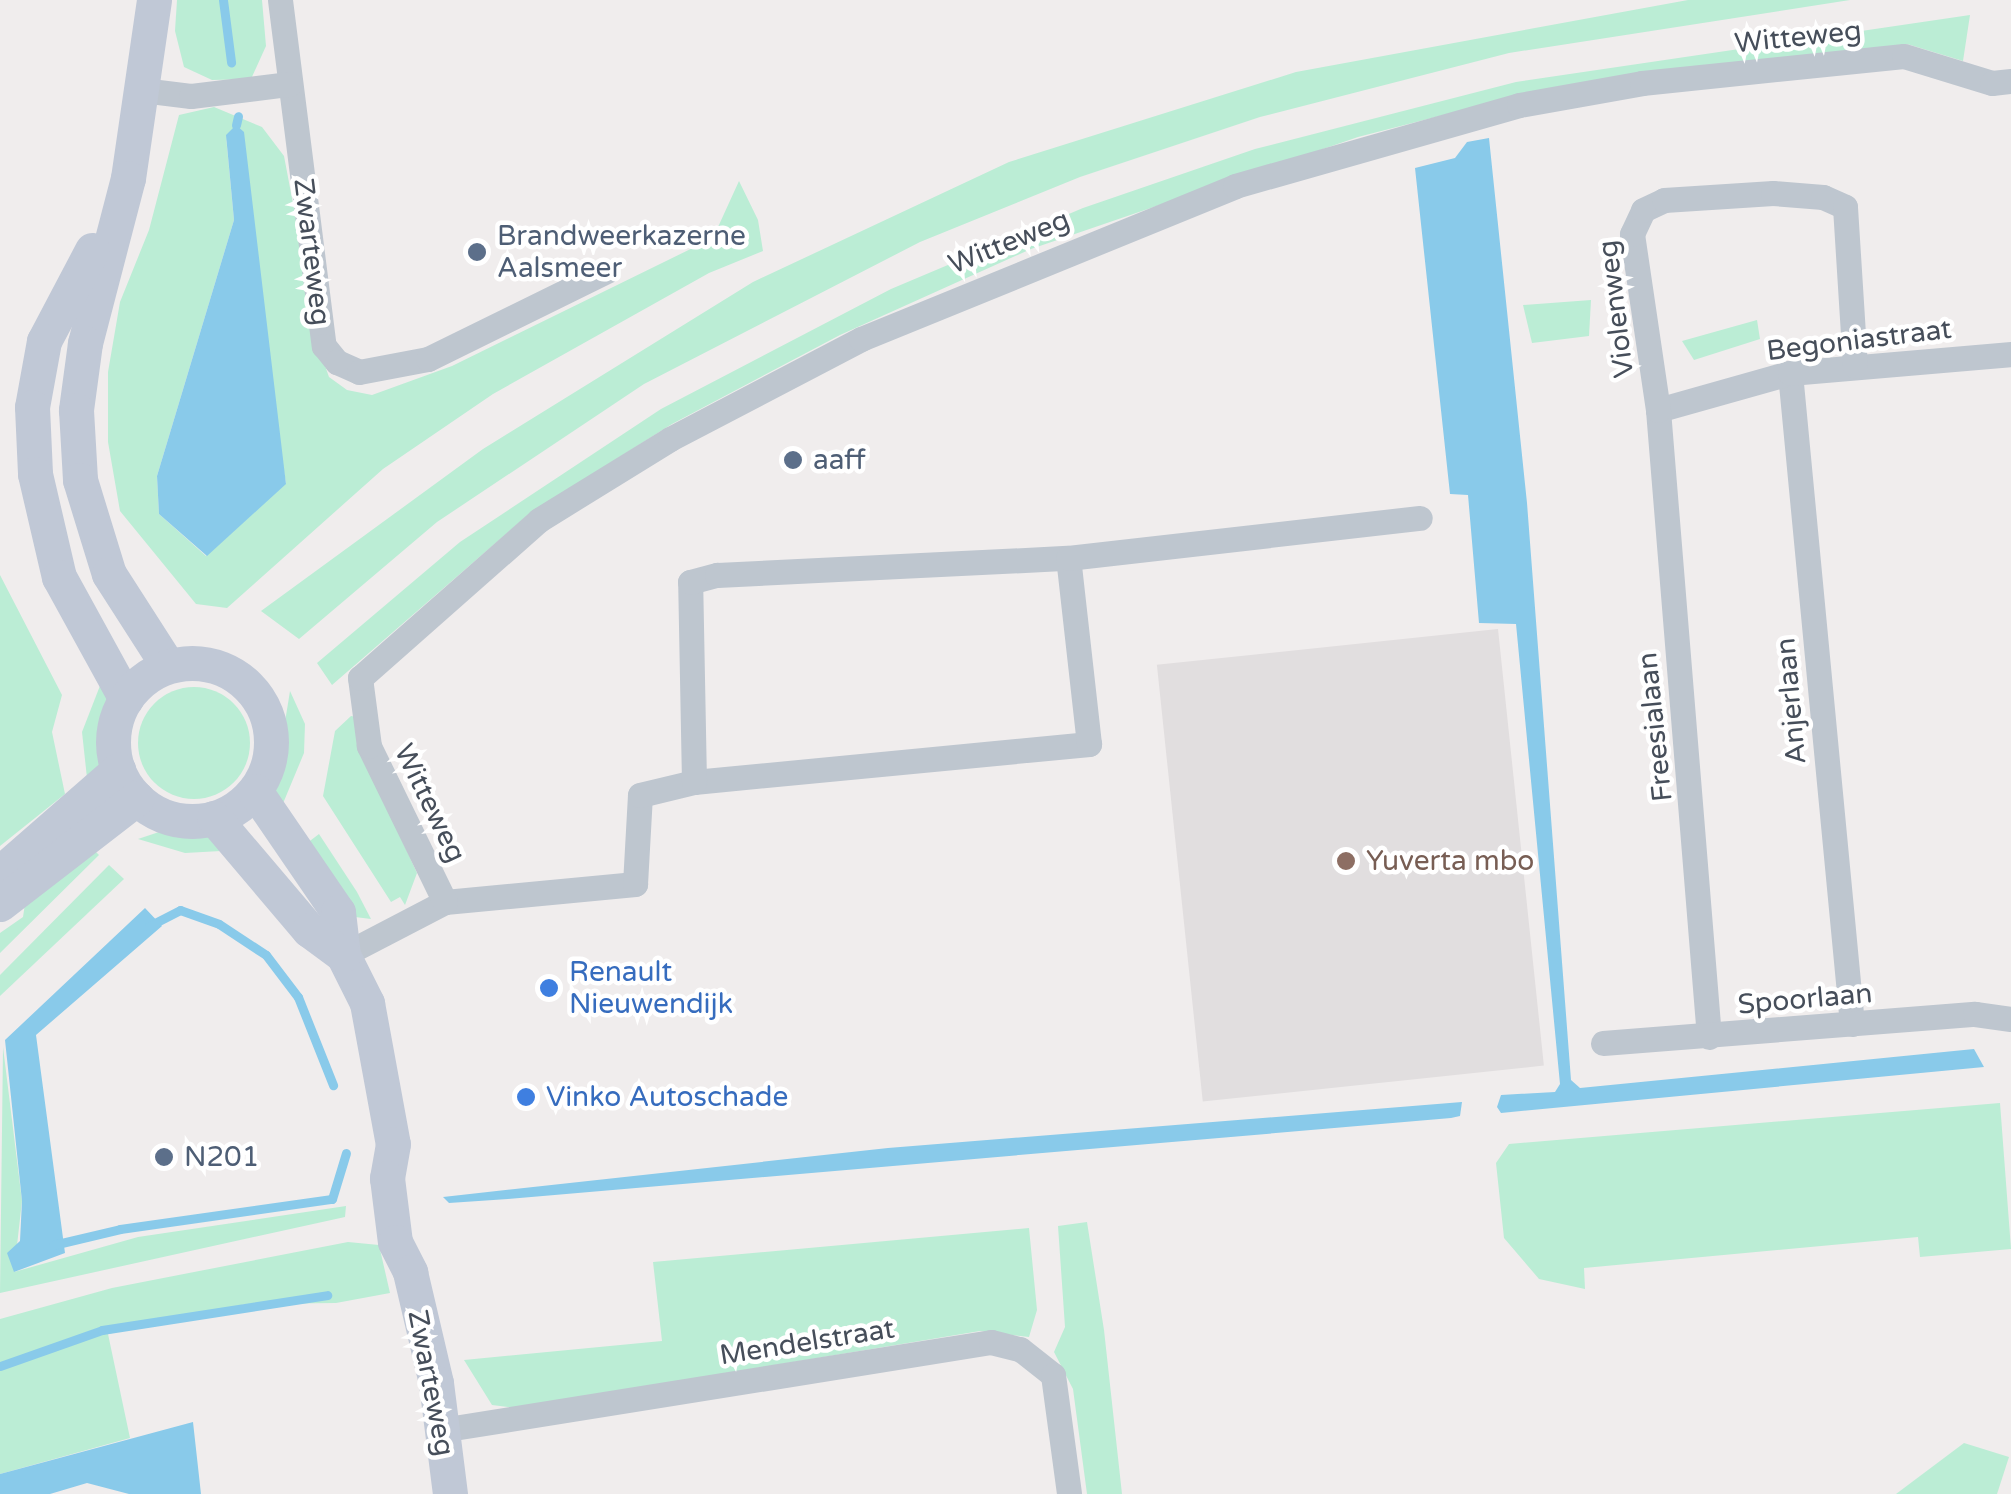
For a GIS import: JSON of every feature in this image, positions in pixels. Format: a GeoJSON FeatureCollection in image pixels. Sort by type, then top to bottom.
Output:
{"type":"FeatureCollection","features":[{"type":"Feature","properties":{"kind":"main road"},"geometry":{"type":"LineString","coordinates":[[154,0],[128,178],[85,342],[76,410],[80,480],[109,574],[168,666]]}},
{"type":"Feature","properties":{"kind":"main road"},"geometry":{"type":"LineString","coordinates":[[126,699],[60,576],[35,474],[32,407],[44,341],[128,178]]}},
{"type":"Feature","properties":{"kind":"main road"},"geometry":{"type":"LineString","coordinates":[[202,662],[224,669],[256,693],[272,746],[254,791],[214,818],[162,815],[127,784],[115,722],[126,699],[143,679],[168,666],[202,662]]}},
{"type":"Feature","properties":{"kind":"main road"},"geometry":{"type":"LineString","coordinates":[[0,873],[127,784]]}},
{"type":"Feature","properties":{"kind":"main road"},"geometry":{"type":"LineString","coordinates":[[0,904],[127,784]]}},
{"type":"Feature","properties":{"kind":"main road","name":"Zwarteweg"},"geometry":{"type":"LineString","coordinates":[[254,791],[338,912],[344,956],[368,1002],[393,1144],[408,1176],[416,1233],[410,1272],[442,1430],[450,1494]]}},
{"type":"Feature","properties":{"kind":"main road","name":"Zwarteweg"},"geometry":{"type":"LineString","coordinates":[[214,818],[309,930],[344,956]]}},
{"type":"Feature","properties":{"kind":"street","name":"Zwarteweg"},"geometry":{"type":"LineString","coordinates":[[280,0],[324,346],[337,362],[359,372],[428,359],[607,271]]}},
{"type":"Feature","properties":{"kind":"street","name":"Witteweg"},"geometry":{"type":"LineString","coordinates":[[445,902],[369,746],[360,678],[539,520],[670,439],[860,339],[1235,186],[1519,105],[1642,84],[1904,56],[1992,83],[2011,81]]}},
{"type":"Feature","properties":{"kind":"street"},"geometry":{"type":"LineString","coordinates":[[142,90],[191,96],[290,84]]}},
{"type":"Feature","properties":{"kind":"street","name":"Violenweg"},"geometry":{"type":"LineString","coordinates":[[1658,410],[1632,234],[1643,210],[1664,200],[1772,192],[1823,197],[1845,207],[1855,366]]}},
{"type":"Feature","properties":{"kind":"street","name":"Begoniastraat"},"geometry":{"type":"LineString","coordinates":[[1658,410],[1790,373],[2011,354]]}},
{"type":"Feature","properties":{"kind":"street","name":"Anjerlaan"},"geometry":{"type":"LineString","coordinates":[[1790,373],[1852,1024]]}},
{"type":"Feature","properties":{"kind":"street","name":"Freesialaan"},"geometry":{"type":"LineString","coordinates":[[1658,410],[1709,1038]]}},
{"type":"Feature","properties":{"kind":"street"},"geometry":{"type":"LineString","coordinates":[[694,782],[690,582],[716,575],[1068,558],[1420,518]]}},
{"type":"Feature","properties":{"kind":"street","name":"Witteweg"},"geometry":{"type":"LineString","coordinates":[[344,956],[445,902],[635,884],[640,794],[694,782],[1089,744],[1068,558]]}},
{"type":"Feature","properties":{"kind":"street","name":"Spoorlaan"},"geometry":{"type":"LineString","coordinates":[[1603,1043],[1709,1038],[1975,1014],[2011,1019]]}},
{"type":"Feature","properties":{"kind":"street","name":"Mendelstraat"},"geometry":{"type":"LineString","coordinates":[[442,1430],[992,1342],[1020,1349],[1053,1375],[1069,1494]]}},
{"type":"Feature","properties":{"kind":"shaded area","name":"Yuverta mbo"},"geometry":{"type":"Polygon","coordinates":[[[1498,629],[1544,1066],[1203,1101],[1157,665],[1498,629]]]}},
{"type":"Feature","properties":{"kind":"green space"},"geometry":{"type":"Polygon","coordinates":[[[177,0],[262,0],[266,46],[251,79],[212,80],[184,67],[175,31],[177,0]]]}},
{"type":"Feature","properties":{"kind":"green space"},"geometry":{"type":"Polygon","coordinates":[[[1688,0],[1850,0],[1509,53],[1260,117],[1080,177],[920,242],[644,384],[437,522],[299,639],[261,611],[483,449],[753,282],[1009,162],[1296,72],[1688,0]]]}},
{"type":"Feature","properties":{"kind":"green space"},"geometry":{"type":"Polygon","coordinates":[[[1970,15],[1963,61],[1907,44],[1517,96],[1358,137],[1031,249],[840,335],[672,424],[529,514],[332,685],[317,663],[460,542],[661,409],[891,289],[1083,208],[1255,149],[1516,82],[1970,15]]]}},
{"type":"Feature","properties":{"kind":"green space"},"geometry":{"type":"Polygon","coordinates":[[[214,107],[262,127],[284,156],[322,357],[329,377],[347,390],[372,395],[452,366],[713,238],[739,181],[758,220],[763,251],[709,273],[493,394],[383,469],[227,608],[196,604],[120,511],[108,442],[108,372],[120,302],[149,230],[179,115],[214,107]],[[226,136],[234,220],[157,476],[159,514],[206,556],[286,483],[226,136]]]}},
{"type":"Feature","properties":{"kind":"green space"},"geometry":{"type":"Polygon","coordinates":[[[1591,300],[1589,336],[1532,343],[1523,305],[1591,300]]]}},
{"type":"Feature","properties":{"kind":"green space"},"geometry":{"type":"Polygon","coordinates":[[[1757,320],[1760,339],[1694,360],[1682,341],[1757,320]]]}},
{"type":"Feature","properties":{"kind":"green space"},"geometry":{"type":"Polygon","coordinates":[[[0,575],[62,695],[52,732],[65,794],[0,846],[0,575]]]}},
{"type":"Feature","properties":{"kind":"green space"},"geometry":{"type":"Polygon","coordinates":[[[103,678],[112,701],[104,754],[100,770],[87,778],[82,732],[103,678]]]}},
{"type":"Feature","properties":{"kind":"green space"},"geometry":{"type":"Polygon","coordinates":[[[194,687],[216,691],[234,703],[246,721],[250,743],[246,765],[234,783],[216,795],[194,799],[172,795],[154,783],[142,765],[138,743],[142,721],[154,703],[172,691],[194,687]]]}},
{"type":"Feature","properties":{"kind":"green space"},"geometry":{"type":"Polygon","coordinates":[[[290,691],[305,724],[304,753],[279,813],[274,790],[290,691]]]}},
{"type":"Feature","properties":{"kind":"green space"},"geometry":{"type":"Polygon","coordinates":[[[351,716],[357,717],[360,749],[417,873],[405,905],[400,897],[391,902],[323,796],[335,731],[351,716]]]}},
{"type":"Feature","properties":{"kind":"green space"},"geometry":{"type":"Polygon","coordinates":[[[165,830],[209,837],[221,851],[185,853],[138,839],[165,830]]]}},
{"type":"Feature","properties":{"kind":"green space"},"geometry":{"type":"Polygon","coordinates":[[[319,834],[371,919],[355,917],[302,847],[319,834]]]}},
{"type":"Feature","properties":{"kind":"green space"},"geometry":{"type":"Polygon","coordinates":[[[91,847],[99,855],[0,953],[0,933],[23,917],[26,897],[91,847]]]}},
{"type":"Feature","properties":{"kind":"green space"},"geometry":{"type":"Polygon","coordinates":[[[109,865],[124,879],[0,996],[0,975],[109,865]]]}},
{"type":"Feature","properties":{"kind":"green space"},"geometry":{"type":"Polygon","coordinates":[[[3,1047],[22,1201],[14,1272],[138,1237],[346,1206],[345,1217],[0,1293],[3,1047]]]}},
{"type":"Feature","properties":{"kind":"green space"},"geometry":{"type":"Polygon","coordinates":[[[2000,1103],[2011,1249],[1920,1257],[1918,1237],[1584,1268],[1585,1289],[1539,1279],[1504,1238],[1496,1163],[1509,1144],[2000,1103]]]}},
{"type":"Feature","properties":{"kind":"green space"},"geometry":{"type":"Polygon","coordinates":[[[1087,1222],[1104,1330],[1122,1494],[1087,1494],[1073,1389],[1054,1352],[1065,1327],[1058,1226],[1087,1222]]]}},
{"type":"Feature","properties":{"kind":"green space"},"geometry":{"type":"Polygon","coordinates":[[[1029,1228],[1037,1310],[1029,1337],[980,1331],[516,1408],[492,1405],[464,1360],[662,1341],[653,1262],[1029,1228]]]}},
{"type":"Feature","properties":{"kind":"green space"},"geometry":{"type":"Polygon","coordinates":[[[348,1242],[379,1245],[390,1293],[336,1303],[246,1304],[108,1334],[130,1438],[0,1474],[0,1319],[112,1288],[348,1242]]]}},
{"type":"Feature","properties":{"kind":"green space"},"geometry":{"type":"Polygon","coordinates":[[[1964,1443],[2009,1457],[1997,1494],[1896,1494],[1964,1443]]]}},
{"type":"Feature","properties":{"kind":"water"},"geometry":{"type":"Polygon","coordinates":[[[236,125],[244,132],[286,484],[207,556],[159,514],[157,476],[234,220],[226,135],[236,125]]]}},
{"type":"Feature","properties":{"kind":"water"},"geometry":{"type":"Polygon","coordinates":[[[1489,138],[1527,503],[1571,1080],[1580,1088],[1974,1049],[1984,1067],[1501,1113],[1497,1107],[1501,1095],[1555,1092],[1560,1084],[1516,624],[1479,623],[1468,495],[1450,494],[1415,168],[1455,158],[1467,142],[1489,138]]]}},
{"type":"Feature","properties":{"kind":"water"},"geometry":{"type":"Polygon","coordinates":[[[145,908],[162,926],[36,1035],[65,1253],[14,1272],[7,1253],[20,1241],[22,1201],[5,1040],[145,908]]]}},
{"type":"Feature","properties":{"kind":"water"},"geometry":{"type":"Polygon","coordinates":[[[1462,1102],[1460,1116],[1451,1118],[508,1199],[449,1203],[443,1197],[888,1148],[1462,1102]]]}},
{"type":"Feature","properties":{"kind":"water"},"geometry":{"type":"Polygon","coordinates":[[[193,1422],[201,1494],[129,1494],[87,1483],[50,1494],[0,1494],[0,1474],[193,1422]]]}},
{"type":"Feature","properties":{"kind":"waterway"},"geometry":{"type":"LineString","coordinates":[[223,0],[231,62]]}},
{"type":"Feature","properties":{"kind":"waterway"},"geometry":{"type":"LineString","coordinates":[[236,125],[238,116]]}},
{"type":"Feature","properties":{"kind":"waterway"},"geometry":{"type":"LineString","coordinates":[[149,926],[180,910],[219,924],[266,955],[298,997],[333,1085]]}},
{"type":"Feature","properties":{"kind":"waterway"},"geometry":{"type":"LineString","coordinates":[[53,1245],[120,1229],[332,1199],[346,1153]]}},
{"type":"Feature","properties":{"kind":"waterway"},"geometry":{"type":"LineString","coordinates":[[0,1366],[102,1330],[327,1295]]}},
{"type":"Feature","properties":{"kind":"place","name":"Brandweerkazerne Aalsmeer"},"geometry":{"type":"Point","coordinates":[477,252]}},
{"type":"Feature","properties":{"kind":"place","name":"aaff"},"geometry":{"type":"Point","coordinates":[793,460]}},
{"type":"Feature","properties":{"kind":"place","name":"Yuverta mbo"},"geometry":{"type":"Point","coordinates":[1346,861]}},
{"type":"Feature","properties":{"kind":"place","name":"Renault Nieuwendijk"},"geometry":{"type":"Point","coordinates":[549,988]}},
{"type":"Feature","properties":{"kind":"place","name":"Vinko Autoschade"},"geometry":{"type":"Point","coordinates":[526,1097]}},
{"type":"Feature","properties":{"kind":"place","name":"N201"},"geometry":{"type":"Point","coordinates":[164,1157]}}]}
